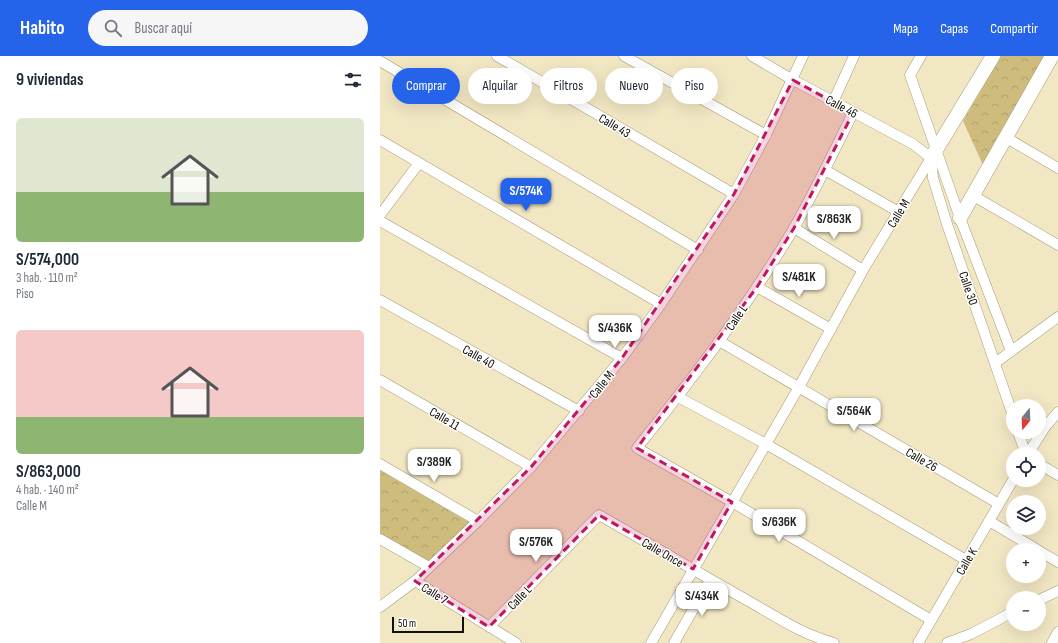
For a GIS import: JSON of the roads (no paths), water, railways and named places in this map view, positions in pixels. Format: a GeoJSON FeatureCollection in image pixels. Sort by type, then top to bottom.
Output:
{"type":"FeatureCollection","features":[{"type":"Feature","properties":{"kind":"street","name":"Calle 43"},"geometry":{"type":"LineString","coordinates":[[497,56],[734,194]]}},
{"type":"Feature","properties":{"kind":"street"},"geometry":{"type":"LineString","coordinates":[[624,56],[766,135]]}},
{"type":"Feature","properties":{"kind":"street","name":"Calle 46"},"geometry":{"type":"LineString","coordinates":[[752,56],[853,113],[934,154]]}},
{"type":"Feature","properties":{"kind":"street","name":"Calle M"},"geometry":{"type":"LineString","coordinates":[[380,606],[415,581],[478,521],[531,467],[622,358],[698,250],[734,194],[766,135],[803,56]]}},
{"type":"Feature","properties":{"kind":"street"},"geometry":{"type":"LineString","coordinates":[[833,102],[854,56]]}},
{"type":"Feature","properties":{"kind":"street"},"geometry":{"type":"LineString","coordinates":[[921,56],[910,75],[934,154],[1011,351]]}},
{"type":"Feature","properties":{"kind":"street"},"geometry":{"type":"LineString","coordinates":[[934,154],[993,56]]}},
{"type":"Feature","properties":{"kind":"street"},"geometry":{"type":"LineString","coordinates":[[947,224],[960,218],[1052,56]]}},
{"type":"Feature","properties":{"kind":"street"},"geometry":{"type":"LineString","coordinates":[[380,61],[698,250]]}},
{"type":"Feature","properties":{"kind":"street","name":"Calle L"},"geometry":{"type":"LineString","coordinates":[[732,502],[637,448],[720,341],[757,287],[794,228],[853,113]]}},
{"type":"Feature","properties":{"kind":"street"},"geometry":{"type":"LineString","coordinates":[[1005,137],[1058,168]]}},
{"type":"Feature","properties":{"kind":"street"},"geometry":{"type":"LineString","coordinates":[[380,140],[661,304]]}},
{"type":"Feature","properties":{"kind":"street","name":"Calle M"},"geometry":{"type":"LineString","coordinates":[[651,643],[799,387],[863,270],[934,154]]}},
{"type":"Feature","properties":{"kind":"street","name":"Calle 30"},"geometry":{"type":"LineString","coordinates":[[934,154],[933,178],[947,224],[1007,399]]}},
{"type":"Feature","properties":{"kind":"street"},"geometry":{"type":"LineString","coordinates":[[380,215],[419,163]]}},
{"type":"Feature","properties":{"kind":"street"},"geometry":{"type":"LineString","coordinates":[[825,170],[899,212]]}},
{"type":"Feature","properties":{"kind":"street"},"geometry":{"type":"LineString","coordinates":[[972,195],[1056,241]]}},
{"type":"Feature","properties":{"kind":"street"},"geometry":{"type":"LineString","coordinates":[[380,221],[622,358]]}},
{"type":"Feature","properties":{"kind":"street"},"geometry":{"type":"LineString","coordinates":[[794,228],[863,270]]}},
{"type":"Feature","properties":{"kind":"street"},"geometry":{"type":"LineString","coordinates":[[757,287],[831,328]]}},
{"type":"Feature","properties":{"kind":"street","name":"Calle 40"},"geometry":{"type":"LineString","coordinates":[[380,300],[579,411]]}},
{"type":"Feature","properties":{"kind":"street"},"geometry":{"type":"LineString","coordinates":[[995,363],[1058,317]]}},
{"type":"Feature","properties":{"kind":"street","name":"Calle 26"},"geometry":{"type":"LineString","coordinates":[[720,341],[999,504]]}},
{"type":"Feature","properties":{"kind":"street","name":"Calle 11"},"geometry":{"type":"LineString","coordinates":[[380,380],[531,467]]}},
{"type":"Feature","properties":{"kind":"street"},"geometry":{"type":"LineString","coordinates":[[678,396],[766,444],[966,560]]}},
{"type":"Feature","properties":{"kind":"street"},"geometry":{"type":"LineString","coordinates":[[1046,425],[1058,412]]}},
{"type":"Feature","properties":{"kind":"street"},"geometry":{"type":"LineString","coordinates":[[380,464],[478,521]]}},
{"type":"Feature","properties":{"kind":"street"},"geometry":{"type":"LineString","coordinates":[[1046,468],[1058,475]]}},
{"type":"Feature","properties":{"kind":"street","name":"Calle K"},"geometry":{"type":"LineString","coordinates":[[918,643],[1009,487]]}},
{"type":"Feature","properties":{"kind":"street"},"geometry":{"type":"LineString","coordinates":[[732,502],[931,620]]}},
{"type":"Feature","properties":{"kind":"street","name":"Calle L"},"geometry":{"type":"LineString","coordinates":[[489,627],[598,515]]}},
{"type":"Feature","properties":{"kind":"street","name":"Calle Once"},"geometry":{"type":"LineString","coordinates":[[598,515],[802,631],[834,643]]}},
{"type":"Feature","properties":{"kind":"street"},"geometry":{"type":"LineString","coordinates":[[989,521],[1026,543]]}},
{"type":"Feature","properties":{"kind":"street"},"geometry":{"type":"LineString","coordinates":[[380,539],[429,567]]}},
{"type":"Feature","properties":{"kind":"street"},"geometry":{"type":"LineString","coordinates":[[1046,555],[1058,562]]}},
{"type":"Feature","properties":{"kind":"street"},"geometry":{"type":"LineString","coordinates":[[674,643],[710,580]]}},
{"type":"Feature","properties":{"kind":"street","name":"Calle 7"},"geometry":{"type":"LineString","coordinates":[[415,581],[516,643]]}},
{"type":"Feature","properties":{"kind":"street"},"geometry":{"type":"LineString","coordinates":[[1046,597],[1058,591]]}},
{"type":"Feature","properties":{"kind":"street"},"geometry":{"type":"LineString","coordinates":[[947,643],[971,634],[1006,616]]}},
{"type":"Feature","properties":{"kind":"street"},"geometry":{"type":"LineString","coordinates":[[1052,643],[1058,632]]}}]}
